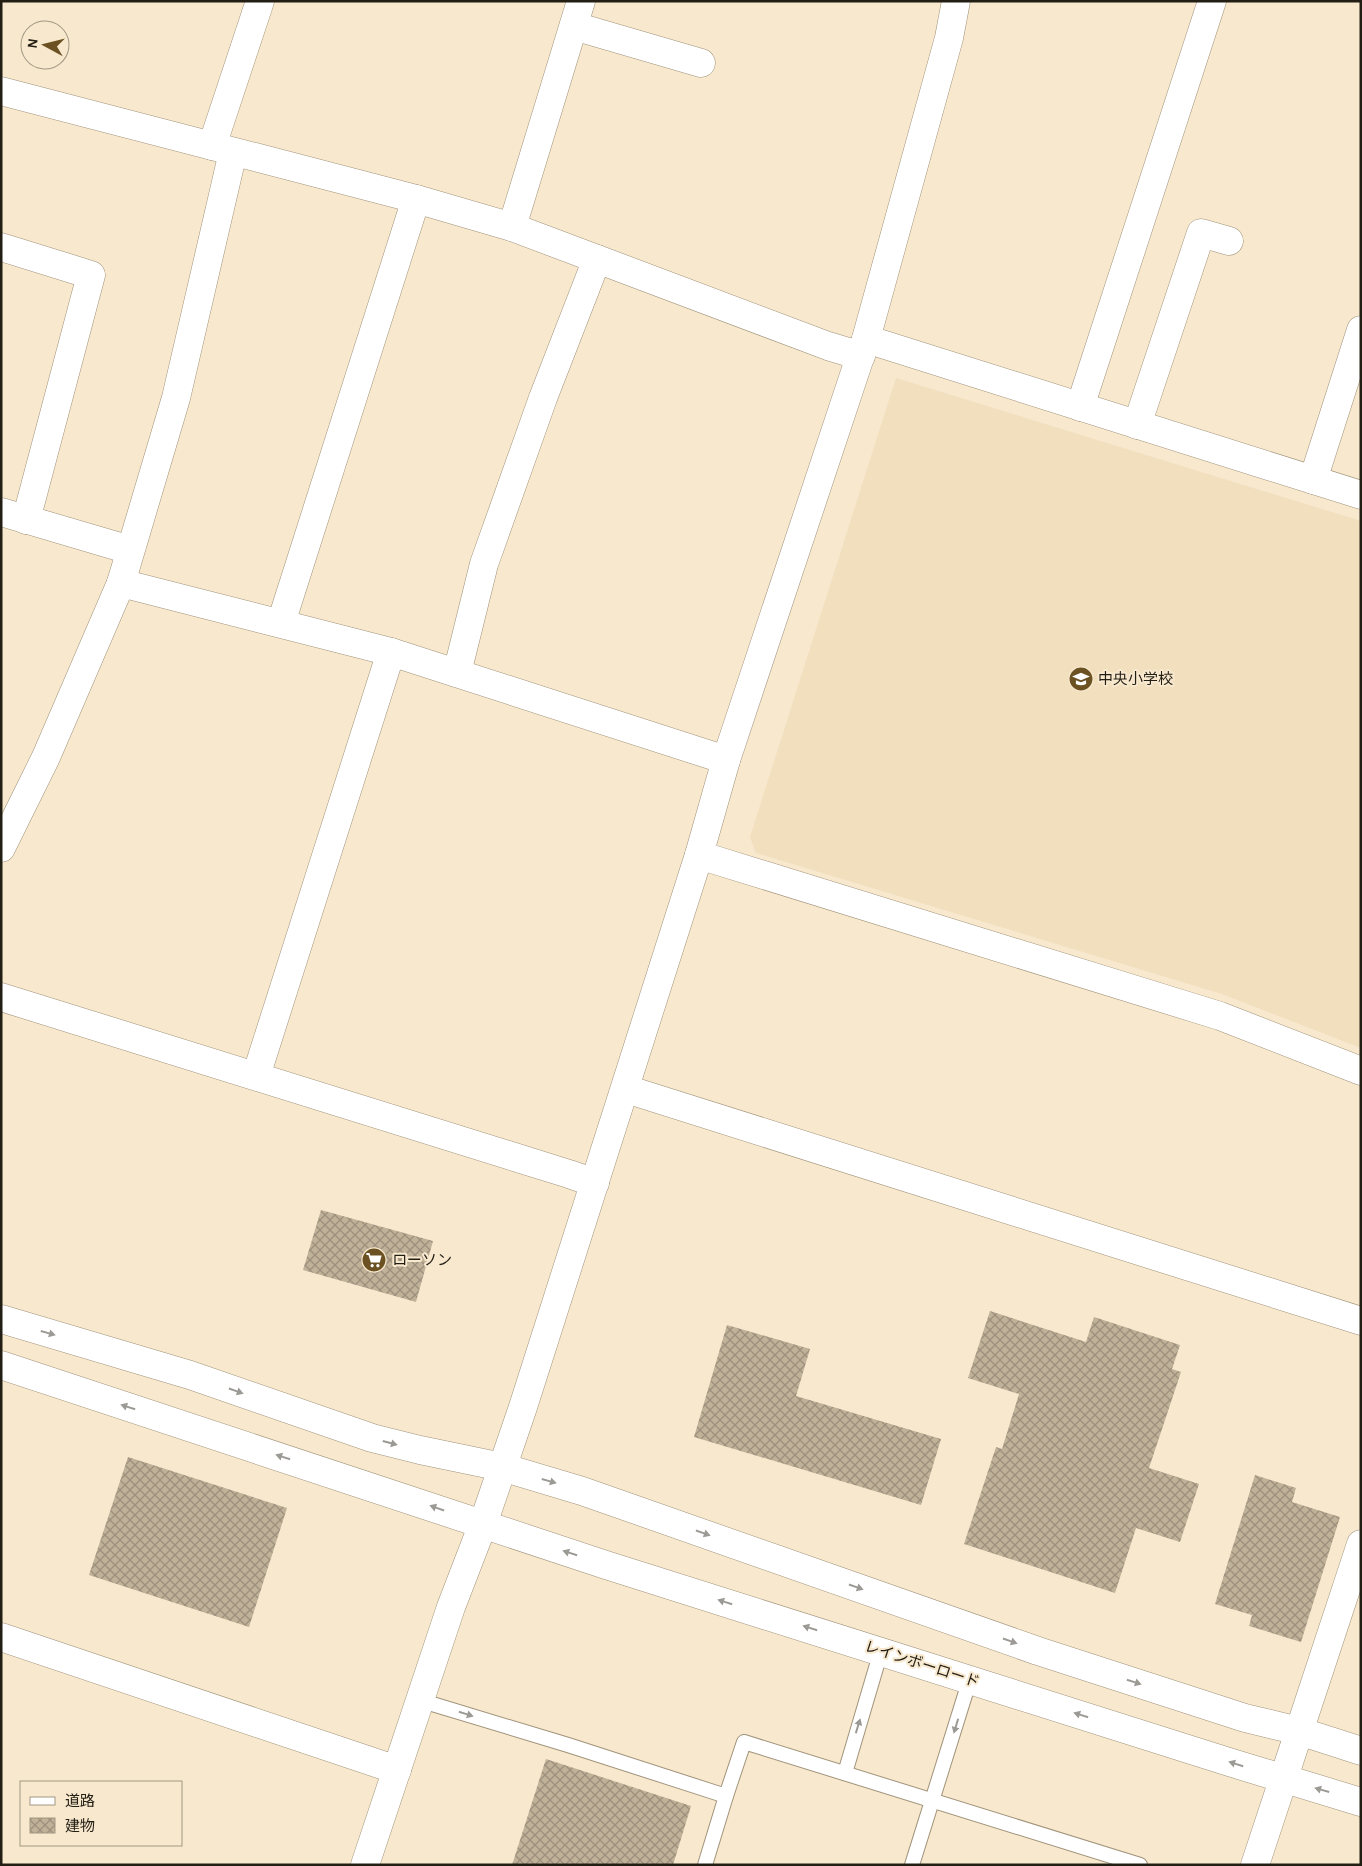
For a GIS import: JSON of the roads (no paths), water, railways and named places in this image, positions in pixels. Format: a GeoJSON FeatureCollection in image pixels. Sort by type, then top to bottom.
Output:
{"type":"FeatureCollection","features":[{"type":"Feature","properties":{"kind":"street"},"geometry":{"type":"LineString","coordinates":[[1,848],[46,757],[121,583],[176,398],[223,149],[260,1]]}},
{"type":"Feature","properties":{"kind":"street"},"geometry":{"type":"LineString","coordinates":[[365,1865],[451,1607],[483,1524],[595,1184],[700,855],[726,760],[863,348],[946,48],[956,1]]}},
{"type":"Feature","properties":{"kind":"street"},"geometry":{"type":"LineString","coordinates":[[1080,407],[1212,1]]}},
{"type":"Feature","properties":{"kind":"street"},"geometry":{"type":"LineString","coordinates":[[512,227],[577,14],[701,63]]}},
{"type":"Feature","properties":{"kind":"street"},"geometry":{"type":"LineString","coordinates":[[1,91],[416,199],[512,227],[828,346],[863,348],[1080,407],[1361,495]]}},
{"type":"Feature","properties":{"kind":"street"},"geometry":{"type":"LineString","coordinates":[[281,623],[416,199]]}},
{"type":"Feature","properties":{"kind":"street"},"geometry":{"type":"LineString","coordinates":[[1137,425],[1201,233],[1229,241]]}},
{"type":"Feature","properties":{"kind":"street"},"geometry":{"type":"LineString","coordinates":[[1,248],[91,275],[14,516],[130,550]]}},
{"type":"Feature","properties":{"kind":"street"},"geometry":{"type":"LineString","coordinates":[[458,673],[484,564],[543,398],[597,259]]}},
{"type":"Feature","properties":{"kind":"street"},"geometry":{"type":"LineString","coordinates":[[1313,480],[1361,330]]}},
{"type":"Feature","properties":{"kind":"street"},"geometry":{"type":"LineString","coordinates":[[121,583],[391,652],[726,760]]}},
{"type":"Feature","properties":{"kind":"street"},"geometry":{"type":"LineString","coordinates":[[256,1076],[391,652]]}},
{"type":"Feature","properties":{"kind":"street"},"geometry":{"type":"LineString","coordinates":[[700,855],[1220,1016],[1361,1071]]}},
{"type":"Feature","properties":{"kind":"street"},"geometry":{"type":"LineString","coordinates":[[1,997],[595,1184]]}},
{"type":"Feature","properties":{"kind":"street"},"geometry":{"type":"LineString","coordinates":[[626,1089],[1361,1321]]}},
{"type":"Feature","properties":{"kind":"street"},"geometry":{"type":"LineString","coordinates":[[1,1319],[190,1375],[372,1438],[502,1467],[582,1491],[1038,1651],[1245,1718],[1298,1731],[1361,1751]]}},
{"type":"Feature","properties":{"kind":"street","name":"レインボーロード"},"geometry":{"type":"LineString","coordinates":[[1,1365],[483,1524],[1283,1779],[1361,1802]]}},
{"type":"Feature","properties":{"kind":"street"},"geometry":{"type":"LineString","coordinates":[[1254,1865],[1361,1544]]}},
{"type":"Feature","properties":{"kind":"street"},"geometry":{"type":"LineString","coordinates":[[1,1637],[397,1770]]}},
{"type":"Feature","properties":{"kind":"lane"},"geometry":{"type":"LineString","coordinates":[[845,1773],[881,1651]]}},
{"type":"Feature","properties":{"kind":"lane"},"geometry":{"type":"LineString","coordinates":[[912,1865],[970,1679]]}},
{"type":"Feature","properties":{"kind":"lane"},"geometry":{"type":"LineString","coordinates":[[420,1700],[726,1796]]}},
{"type":"Feature","properties":{"kind":"lane"},"geometry":{"type":"LineString","coordinates":[[705,1865],[744,1742],[1140,1865]]}},
{"type":"Feature","properties":{"kind":"place","name":"中央小学校"},"geometry":{"type":"Point","coordinates":[1081,679]}},
{"type":"Feature","properties":{"kind":"place","name":"ローソン"},"geometry":{"type":"Point","coordinates":[374,1260]}}]}
